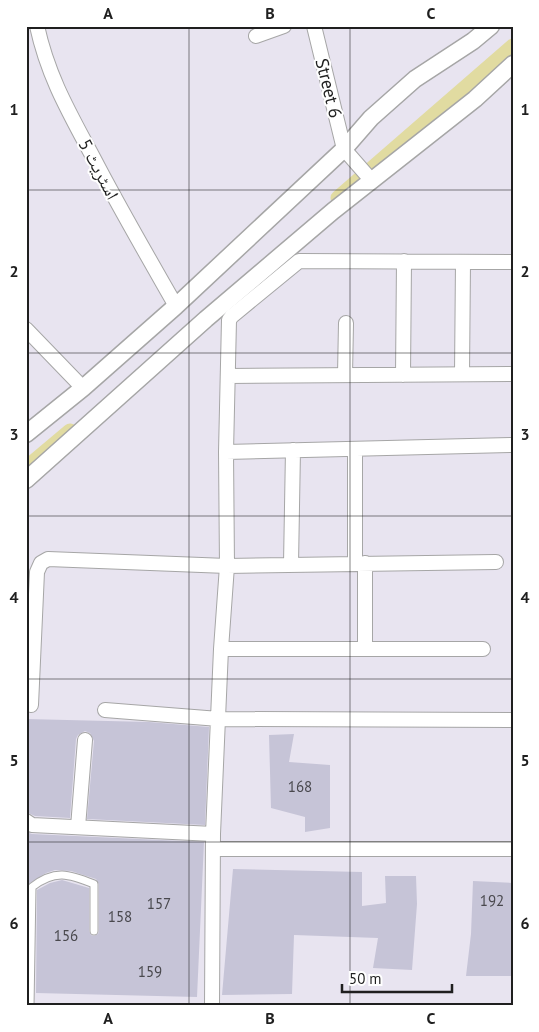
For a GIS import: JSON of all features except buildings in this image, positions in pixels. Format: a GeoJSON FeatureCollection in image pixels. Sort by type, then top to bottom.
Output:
{"type":"FeatureCollection","features":[{"type":"Feature","properties":{"kind":"street","name":"اسٹریٹ 5"},"geometry":{"type":"LineString","coordinates":[[37,26],[43,53],[58,93],[176,306]]}},
{"type":"Feature","properties":{"kind":"street"},"geometry":{"type":"LineString","coordinates":[[256,36],[284,26]]}},
{"type":"Feature","properties":{"kind":"street","name":"Street 6"},"geometry":{"type":"LineString","coordinates":[[314,26],[345,150]]}},
{"type":"Feature","properties":{"kind":"street"},"geometry":{"type":"LineString","coordinates":[[27,433],[83,388],[176,306],[345,150],[371,118],[415,79],[473,41],[491,26]]}},
{"type":"Feature","properties":{"kind":"street"},"geometry":{"type":"LineString","coordinates":[[26,480],[206,320],[333,211],[475,99],[513,64]]}},
{"type":"Feature","properties":{"kind":"street"},"geometry":{"type":"LineString","coordinates":[[345,150],[371,180]]}},
{"type":"Feature","properties":{"kind":"street"},"geometry":{"type":"LineString","coordinates":[[212,1006],[213,834],[221,649],[227,566],[226,452],[229,320],[299,261],[513,262]]}},
{"type":"Feature","properties":{"kind":"street"},"geometry":{"type":"LineString","coordinates":[[403,375],[404,261]]}},
{"type":"Feature","properties":{"kind":"street"},"geometry":{"type":"LineString","coordinates":[[462,374],[463,262]]}},
{"type":"Feature","properties":{"kind":"street"},"geometry":{"type":"LineString","coordinates":[[345,375],[346,323]]}},
{"type":"Feature","properties":{"kind":"street"},"geometry":{"type":"LineString","coordinates":[[26,329],[83,388]]}},
{"type":"Feature","properties":{"kind":"street"},"geometry":{"type":"LineString","coordinates":[[228,376],[513,374]]}},
{"type":"Feature","properties":{"kind":"street"},"geometry":{"type":"LineString","coordinates":[[226,452],[513,446]]}},
{"type":"Feature","properties":{"kind":"street"},"geometry":{"type":"LineString","coordinates":[[355,449],[365,649]]}},
{"type":"Feature","properties":{"kind":"street"},"geometry":{"type":"LineString","coordinates":[[291,564],[293,450]]}},
{"type":"Feature","properties":{"kind":"street"},"geometry":{"type":"LineString","coordinates":[[31,705],[37,572],[40,563],[48,559],[227,566],[496,562]]}},
{"type":"Feature","properties":{"kind":"street"},"geometry":{"type":"LineString","coordinates":[[221,649],[483,649]]}},
{"type":"Feature","properties":{"kind":"street"},"geometry":{"type":"LineString","coordinates":[[105,710],[219,719],[513,720]]}},
{"type":"Feature","properties":{"kind":"street"},"geometry":{"type":"LineString","coordinates":[[78,827],[85,740]]}},
{"type":"Feature","properties":{"kind":"street"},"geometry":{"type":"LineString","coordinates":[[26,821],[32,825],[213,834]]}},
{"type":"Feature","properties":{"kind":"street"},"geometry":{"type":"LineString","coordinates":[[213,849],[513,849]]}},
{"type":"Feature","properties":{"kind":"lane"},"geometry":{"type":"LineString","coordinates":[[30,1006],[32,888],[42,879],[68,874],[94,884],[94,931]]}},
{"type":"Feature","properties":{"kind":"waterway"},"geometry":{"type":"LineString","coordinates":[[338,198],[513,46]]}},
{"type":"Feature","properties":{"kind":"waterway"},"geometry":{"type":"LineString","coordinates":[[26,468],[70,431]]}}]}
